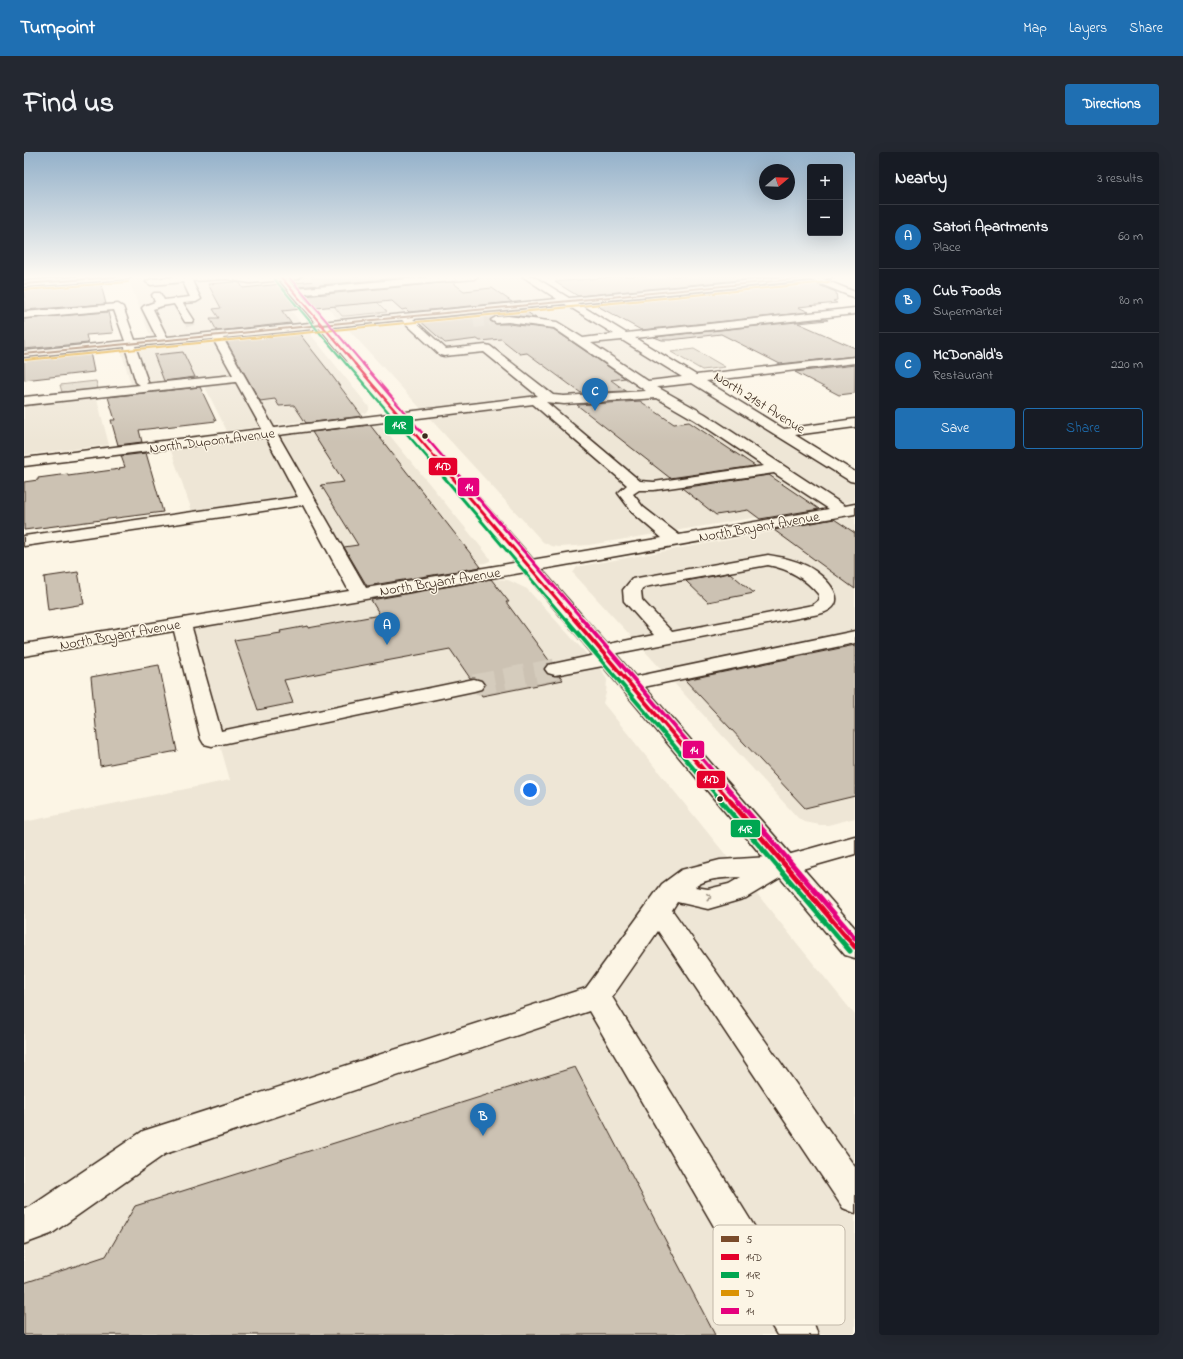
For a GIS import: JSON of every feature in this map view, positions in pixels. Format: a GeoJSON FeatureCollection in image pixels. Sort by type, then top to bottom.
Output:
{"type":"FeatureCollection","features":[{"type":"Feature","properties":{"kind":"street"},"geometry":{"type":"LineString","coordinates":[[126,331],[142,382]]}},
{"type":"Feature","properties":{"kind":"street"},"geometry":{"type":"LineString","coordinates":[[159,331],[163,340]]}},
{"type":"Feature","properties":{"kind":"street"},"geometry":{"type":"LineString","coordinates":[[195,331],[199,337]]}},
{"type":"Feature","properties":{"kind":"street"},"geometry":{"type":"LineString","coordinates":[[24,354],[256,331]]}},
{"type":"Feature","properties":{"kind":"street"},"geometry":{"type":"LineString","coordinates":[[327,331],[855,947]]}},
{"type":"Feature","properties":{"kind":"street"},"geometry":{"type":"LineString","coordinates":[[419,331],[444,353],[486,348],[636,485]]}},
{"type":"Feature","properties":{"kind":"street"},"geometry":{"type":"LineString","coordinates":[[566,331],[646,385],[700,416],[777,468],[849,510]]}},
{"type":"Feature","properties":{"kind":"street","name":"North 21st Avenue"},"geometry":{"type":"LineString","coordinates":[[616,331],[855,478]]}},
{"type":"Feature","properties":{"kind":"street"},"geometry":{"type":"LineString","coordinates":[[581,341],[668,331]]}},
{"type":"Feature","properties":{"kind":"street"},"geometry":{"type":"LineString","coordinates":[[216,335],[272,432],[360,594]]}},
{"type":"Feature","properties":{"kind":"street"},"geometry":{"type":"LineString","coordinates":[[646,385],[855,360]]}},
{"type":"Feature","properties":{"kind":"street"},"geometry":{"type":"LineString","coordinates":[[24,401],[240,378]]}},
{"type":"Feature","properties":{"kind":"street","name":"North Dupont Avenue"},"geometry":{"type":"LineString","coordinates":[[24,462],[543,399],[564,400],[660,394]]}},
{"type":"Feature","properties":{"kind":"street"},"geometry":{"type":"LineString","coordinates":[[782,433],[855,423]]}},
{"type":"Feature","properties":{"kind":"street"},"geometry":{"type":"LineString","coordinates":[[676,541],[638,510],[625,493],[636,485],[654,486],[777,468]]}},
{"type":"Feature","properties":{"kind":"street"},"geometry":{"type":"LineString","coordinates":[[24,540],[308,500]]}},
{"type":"Feature","properties":{"kind":"street","name":"North Bryant Avenue"},"geometry":{"type":"LineString","coordinates":[[24,650],[529,566],[849,510]]}},
{"type":"Feature","properties":{"kind":"street"},"geometry":{"type":"LineString","coordinates":[[555,669],[667,638],[820,609],[828,602],[828,594],[818,582],[798,568],[786,563],[768,560],[638,583],[632,590],[633,601],[667,638]]}},
{"type":"Feature","properties":{"kind":"street"},"geometry":{"type":"LineString","coordinates":[[182,624],[212,739],[474,685]]}},
{"type":"Feature","properties":{"kind":"street"},"geometry":{"type":"LineString","coordinates":[[629,684],[855,637]]}},
{"type":"Feature","properties":{"kind":"street"},"geometry":{"type":"LineString","coordinates":[[664,901],[708,899],[737,891],[784,865],[855,845]]}},
{"type":"Feature","properties":{"kind":"street"},"geometry":{"type":"LineString","coordinates":[[24,1226],[38,1222],[155,1142],[596,998],[664,901]]}},
{"type":"Feature","properties":{"kind":"street"},"geometry":{"type":"LineString","coordinates":[[664,901],[855,1196]]}},
{"type":"Feature","properties":{"kind":"street"},"geometry":{"type":"LineString","coordinates":[[596,998],[733,1225]]}},
{"type":"Feature","properties":{"kind":"street"},"geometry":{"type":"LineString","coordinates":[[793,1325],[799,1335]]}},
{"type":"Feature","properties":{"kind":"shaded area"},"geometry":{"type":"Polygon","coordinates":[[[148,331],[222,331],[151,338],[148,331]]]}},
{"type":"Feature","properties":{"kind":"shaded area"},"geometry":{"type":"Polygon","coordinates":[[[292,331],[308,331],[369,407],[369,410],[367,413],[227,431],[203,383],[133,391],[120,347],[292,331]]]}},
{"type":"Feature","properties":{"kind":"shaded area"},"geometry":{"type":"Polygon","coordinates":[[[350,331],[606,331],[855,485],[855,501],[589,545],[560,547],[551,546],[543,542],[350,331]]]}},
{"type":"Feature","properties":{"kind":"shaded area"},"geometry":{"type":"Polygon","coordinates":[[[694,349],[725,367],[702,370],[671,352],[694,349]]]}},
{"type":"Feature","properties":{"kind":"shaded area"},"geometry":{"type":"Polygon","coordinates":[[[96,381],[98,389],[62,392],[60,385],[96,381]]]}},
{"type":"Feature","properties":{"kind":"shaded area"},"geometry":{"type":"Polygon","coordinates":[[[96,395],[109,445],[24,455],[24,402],[96,395]]]}},
{"type":"Feature","properties":{"kind":"shaded area"},"geometry":{"type":"Polygon","coordinates":[[[372,425],[382,426],[490,558],[490,561],[345,585],[300,499],[193,514],[170,448],[268,435],[291,435],[372,425]]]}},
{"type":"Feature","properties":{"kind":"shaded area"},"geometry":{"type":"Polygon","coordinates":[[[855,517],[855,818],[828,825],[820,825],[805,822],[798,818],[573,573],[577,567],[581,566],[855,517]]]}},
{"type":"Feature","properties":{"kind":"shaded area"},"geometry":{"type":"Polygon","coordinates":[[[482,578],[508,580],[527,589],[603,672],[607,680],[606,693],[603,703],[855,1015],[855,1335],[24,1335],[24,822],[230,780],[187,630],[482,578]]]}},
{"type":"Feature","properties":{"kind":"building"},"geometry":{"type":"Polygon","coordinates":[[[24,331],[113,331],[113,333],[86,335],[88,343],[24,349],[24,331]]]}},
{"type":"Feature","properties":{"kind":"building"},"geometry":{"type":"Polygon","coordinates":[[[432,331],[556,331],[625,378],[611,380],[626,391],[581,393],[527,353],[520,354],[501,339],[480,341],[477,339],[445,343],[432,331]]]}},
{"type":"Feature","properties":{"kind":"building"},"geometry":{"type":"Polygon","coordinates":[[[709,331],[817,331],[855,348],[855,356],[780,364],[721,334],[670,340],[662,340],[654,337],[709,331]]]}},
{"type":"Feature","properties":{"kind":"building"},"geometry":{"type":"Polygon","coordinates":[[[298,332],[362,416],[306,423],[294,405],[279,406],[275,399],[260,401],[225,339],[298,332]]]}},
{"type":"Feature","properties":{"kind":"building"},"geometry":{"type":"Polygon","coordinates":[[[90,352],[94,372],[24,380],[24,358],[90,352]]]}},
{"type":"Feature","properties":{"kind":"building"},"geometry":{"type":"Polygon","coordinates":[[[183,352],[195,377],[164,381],[154,355],[183,352]]]}},
{"type":"Feature","properties":{"kind":"building"},"geometry":{"type":"Polygon","coordinates":[[[855,365],[855,393],[839,395],[795,372],[855,365]]]}},
{"type":"Feature","properties":{"kind":"building"},"geometry":{"type":"Polygon","coordinates":[[[200,387],[216,421],[139,430],[142,442],[118,445],[111,420],[115,420],[108,397],[200,387]]]}},
{"type":"Feature","properties":{"kind":"building"},"geometry":{"type":"Polygon","coordinates":[[[640,401],[674,424],[689,422],[755,466],[670,478],[577,405],[640,401]]]}},
{"type":"Feature","properties":{"kind":"building"},"geometry":{"type":"Polygon","coordinates":[[[370,425],[481,567],[367,586],[344,547],[358,545],[321,485],[344,482],[312,432],[370,425]]]}},
{"type":"Feature","properties":{"kind":"building"},"geometry":{"type":"Polygon","coordinates":[[[146,453],[163,512],[24,530],[24,482],[38,480],[38,478],[68,474],[68,476],[120,469],[119,468],[125,467],[121,456],[146,453]]]}},
{"type":"Feature","properties":{"kind":"building"},"geometry":{"type":"Polygon","coordinates":[[[769,475],[819,509],[760,519],[748,510],[716,515],[682,488],[769,475]]]}},
{"type":"Feature","properties":{"kind":"building"},"geometry":{"type":"Polygon","coordinates":[[[834,519],[855,533],[855,589],[774,530],[834,519]]]}},
{"type":"Feature","properties":{"kind":"building"},"geometry":{"type":"Polygon","coordinates":[[[78,572],[84,604],[48,610],[44,577],[78,572]]]}},
{"type":"Feature","properties":{"kind":"building"},"geometry":{"type":"Polygon","coordinates":[[[730,573],[754,593],[708,602],[686,581],[730,573]]]}},
{"type":"Feature","properties":{"kind":"building"},"geometry":{"type":"Polygon","coordinates":[[[491,579],[509,602],[506,602],[551,663],[547,664],[544,670],[548,674],[560,676],[563,680],[482,696],[479,691],[482,690],[485,684],[481,680],[470,678],[450,649],[284,680],[293,703],[258,710],[234,640],[281,633],[280,631],[308,626],[308,628],[380,615],[371,600],[491,579]]]}},
{"type":"Feature","properties":{"kind":"building"},"geometry":{"type":"Polygon","coordinates":[[[855,645],[855,796],[805,808],[685,680],[855,645]]]}},
{"type":"Feature","properties":{"kind":"building"},"geometry":{"type":"Polygon","coordinates":[[[159,665],[177,751],[100,766],[91,677],[159,665]]]}},
{"type":"Feature","properties":{"kind":"building"},"geometry":{"type":"Polygon","coordinates":[[[575,1067],[715,1335],[24,1335],[24,1283],[106,1256],[135,1206],[575,1067]]]}},
{"type":"Feature","properties":{"kind":"tunnel"},"geometry":{"type":"LineString","coordinates":[[474,685],[555,669]]}},
{"type":"Feature","properties":{"kind":"transit line","name":"5"},"geometry":{"type":"LineString","coordinates":[[24,354],[258,331]]}},
{"type":"Feature","properties":{"kind":"transit line","name":"14R"},"geometry":{"type":"LineString","coordinates":[[319,331],[850,951]]}},
{"type":"Feature","properties":{"kind":"transit line","name":"D"},"geometry":{"type":"LineString","coordinates":[[25,360],[322,331]]}},
{"type":"Feature","properties":{"kind":"transit line","name":"14D"},"geometry":{"type":"LineString","coordinates":[[327,331],[855,947]]}},
{"type":"Feature","properties":{"kind":"transit line","name":"14"},"geometry":{"type":"LineString","coordinates":[[335,331],[855,938]]}},
{"type":"Feature","properties":{"kind":"place","name":"McDonald's"},"geometry":{"type":"Point","coordinates":[595,411]}},
{"type":"Feature","properties":{"kind":"place","name":"Satori Apartments"},"geometry":{"type":"Point","coordinates":[387,645]}},
{"type":"Feature","properties":{"kind":"place","name":"Cub Foods"},"geometry":{"type":"Point","coordinates":[483,1136]}}]}
